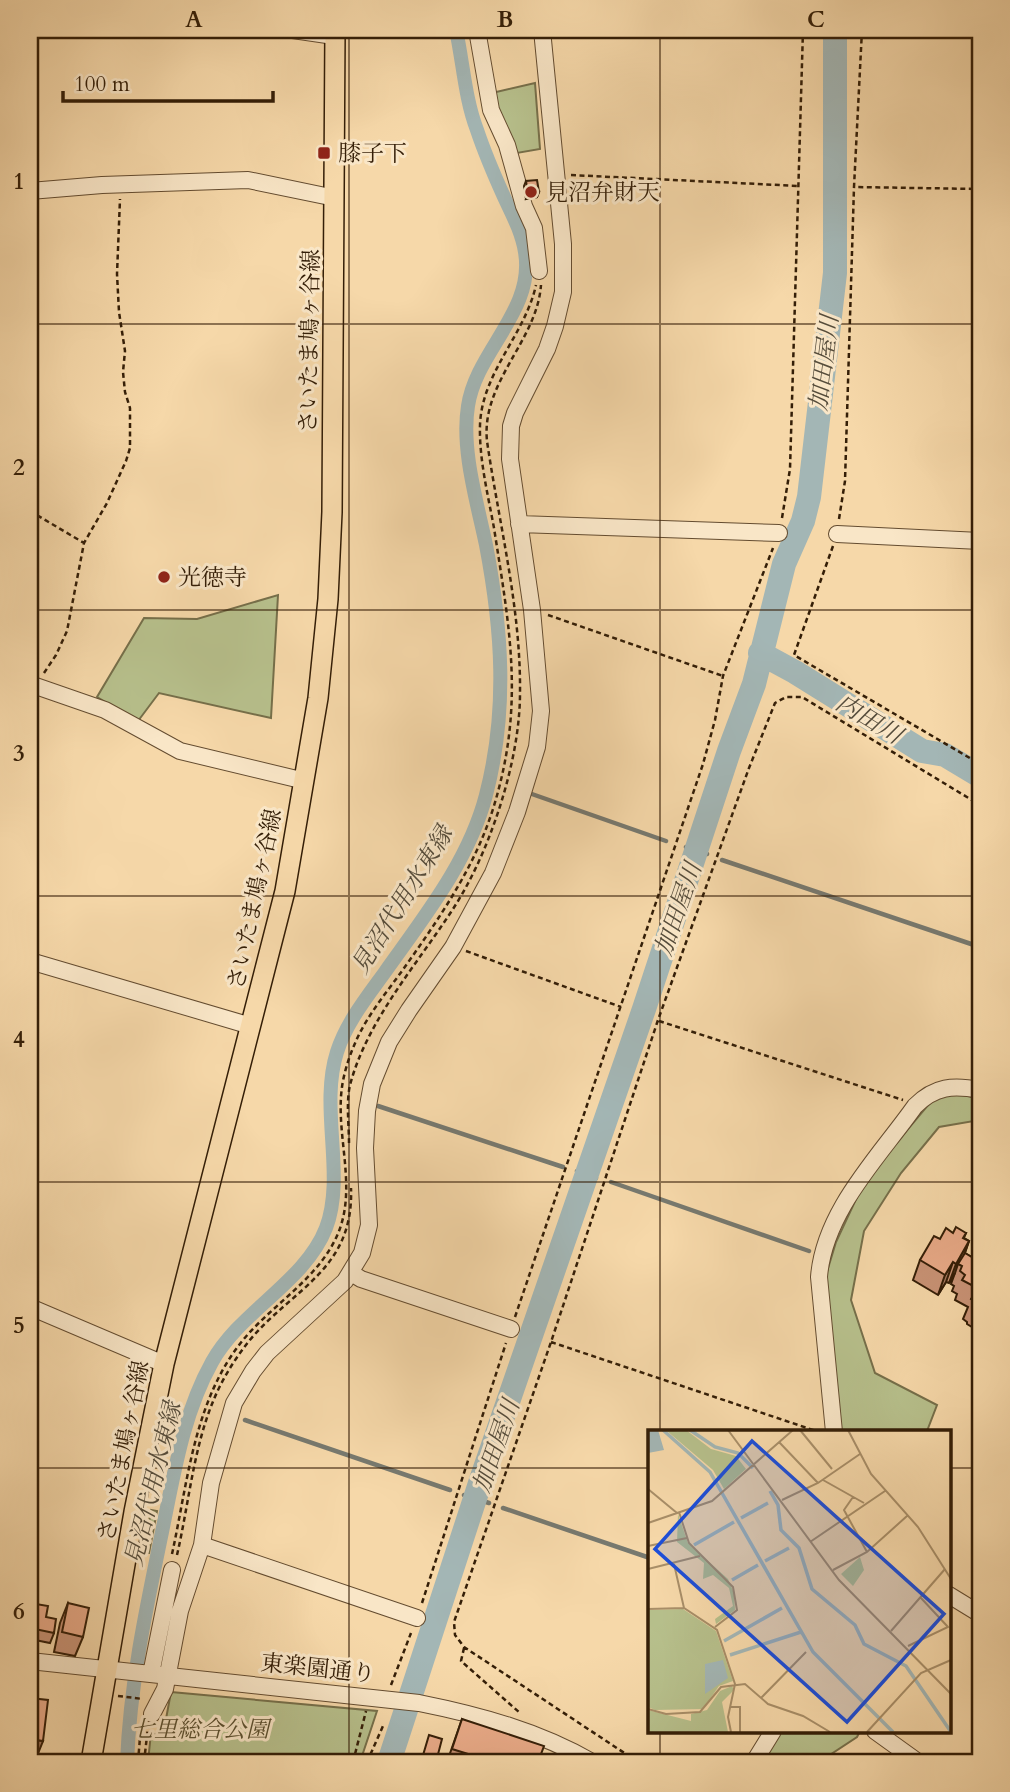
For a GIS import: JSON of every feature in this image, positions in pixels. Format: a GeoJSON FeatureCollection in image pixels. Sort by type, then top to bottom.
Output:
{"type":"FeatureCollection","features":[{"type":"Feature","properties":{"kind":"main road","name":"さいたま鳩ヶ谷線"},"geometry":{"type":"LineString","coordinates":[[91,1762],[112,1670],[134,1512],[164,1364],[285,891],[318,698],[328,599],[332,512],[335,33]]}},
{"type":"Feature","properties":{"kind":"street"},"geometry":{"type":"LineString","coordinates":[[293,30],[335,33]]}},
{"type":"Feature","properties":{"kind":"street"},"geometry":{"type":"LineString","coordinates":[[477,30],[491,110],[507,145],[524,206],[534,228],[539,271]]}},
{"type":"Feature","properties":{"kind":"street"},"geometry":{"type":"LineString","coordinates":[[156,1674],[202,1545],[211,1483],[234,1403],[267,1353],[351,1273],[362,1253],[369,1225],[366,1127],[372,1084],[389,1042],[453,947],[493,873],[517,812],[537,747],[541,710],[532,610],[510,459],[511,426],[520,400],[547,349],[560,307],[563,244],[542,30]]}},
{"type":"Feature","properties":{"kind":"street"},"geometry":{"type":"LineString","coordinates":[[30,191],[120,184],[248,180],[335,198]]}},
{"type":"Feature","properties":{"kind":"street"},"geometry":{"type":"LineString","coordinates":[[519,524],[779,533]]}},
{"type":"Feature","properties":{"kind":"street"},"geometry":{"type":"LineString","coordinates":[[837,534],[980,541]]}},
{"type":"Feature","properties":{"kind":"street"},"geometry":{"type":"LineString","coordinates":[[32,688],[105,710],[180,751],[305,781]]}},
{"type":"Feature","properties":{"kind":"street"},"geometry":{"type":"LineString","coordinates":[[30,961],[251,1026]]}},
{"type":"Feature","properties":{"kind":"street"},"geometry":{"type":"LineString","coordinates":[[834,1430],[820,1269],[839,1213],[924,1097],[942,1088],[980,1090]]}},
{"type":"Feature","properties":{"kind":"street"},"geometry":{"type":"LineString","coordinates":[[351,1273],[361,1279],[511,1329]]}},
{"type":"Feature","properties":{"kind":"street"},"geometry":{"type":"LineString","coordinates":[[30,1307],[164,1364]]}},
{"type":"Feature","properties":{"kind":"street"},"geometry":{"type":"LineString","coordinates":[[202,1545],[417,1618]]}},
{"type":"Feature","properties":{"kind":"street"},"geometry":{"type":"LineString","coordinates":[[152,1714],[165,1689],[156,1674],[172,1570]]}},
{"type":"Feature","properties":{"kind":"street"},"geometry":{"type":"LineString","coordinates":[[950,1596],[980,1614]]}},
{"type":"Feature","properties":{"kind":"street","name":"東楽園通り"},"geometry":{"type":"LineString","coordinates":[[30,1661],[419,1703],[475,1714],[532,1733],[587,1761]]}},
{"type":"Feature","properties":{"kind":"street"},"geometry":{"type":"LineString","coordinates":[[754,1762],[772,1732]]}},
{"type":"Feature","properties":{"kind":"street"},"geometry":{"type":"LineString","coordinates":[[875,1732],[918,1762]]}},
{"type":"Feature","properties":{"kind":"path"},"geometry":{"type":"LineString","coordinates":[[862,30],[845,481],[837,534],[794,655],[980,764]]}},
{"type":"Feature","properties":{"kind":"path"},"geometry":{"type":"LineString","coordinates":[[557,174],[799,186]]}},
{"type":"Feature","properties":{"kind":"path"},"geometry":{"type":"LineString","coordinates":[[32,688],[56,655],[67,631],[84,543],[107,503],[130,448],[130,408],[123,372],[125,351],[119,312],[120,184]]}},
{"type":"Feature","properties":{"kind":"path"},"geometry":{"type":"LineString","coordinates":[[854,187],[980,189]]}},
{"type":"Feature","properties":{"kind":"path"},"geometry":{"type":"LineString","coordinates":[[172,1570],[171,1561],[197,1433],[218,1378],[245,1338],[320,1264],[341,1227],[346,1183],[342,1087],[357,1040],[453,898],[471,863],[492,811],[508,746],[513,681],[510,628],[482,452],[481,414],[493,374],[521,327],[530,306],[539,271]]}},
{"type":"Feature","properties":{"kind":"path"},"geometry":{"type":"LineString","coordinates":[[172,1570],[201,1437],[220,1387],[232,1364],[250,1340],[313,1280],[341,1245],[352,1209],[348,1111],[350,1087],[378,1022],[453,910],[474,871],[492,831],[504,789],[519,715],[519,661],[511,590],[488,450],[487,424],[501,376],[534,317],[540,299],[539,271]]}},
{"type":"Feature","properties":{"kind":"path"},"geometry":{"type":"LineString","coordinates":[[30,511],[84,543]]}},
{"type":"Feature","properties":{"kind":"path"},"geometry":{"type":"LineString","coordinates":[[532,610],[723,676]]}},
{"type":"Feature","properties":{"kind":"path"},"geometry":{"type":"LineString","coordinates":[[638,1762],[464,1647],[455,1635],[454,1622],[658,1020],[749,768],[775,704],[786,697],[802,697],[980,805]]}},
{"type":"Feature","properties":{"kind":"path"},"geometry":{"type":"LineString","coordinates":[[390,1698],[511,1329],[621,1007],[453,947]]}},
{"type":"Feature","properties":{"kind":"path"},"geometry":{"type":"LineString","coordinates":[[658,1020],[915,1106]]}},
{"type":"Feature","properties":{"kind":"path"},"geometry":{"type":"LineString","coordinates":[[551,1342],[813,1430]]}},
{"type":"Feature","properties":{"kind":"path"},"geometry":{"type":"LineString","coordinates":[[464,1647],[461,1661],[525,1717],[532,1733]]}},
{"type":"Feature","properties":{"kind":"path"},"geometry":{"type":"LineString","coordinates":[[118,1696],[142,1699]]}},
{"type":"Feature","properties":{"kind":"path"},"geometry":{"type":"LineString","coordinates":[[353,1762],[366,1707]]}},
{"type":"Feature","properties":{"kind":"path"},"geometry":{"type":"LineString","coordinates":[[144,1762],[147,1731],[152,1714]]}},
{"type":"Feature","properties":{"kind":"path"},"geometry":{"type":"LineString","coordinates":[[367,1762],[383,1726]]}},
{"type":"Feature","properties":{"kind":"green space"},"geometry":{"type":"Polygon","coordinates":[[[535,83],[540,149],[517,153],[492,93],[535,83]]]}},
{"type":"Feature","properties":{"kind":"green space"},"geometry":{"type":"Polygon","coordinates":[[[278,595],[271,718],[159,693],[138,721],[97,697],[144,618],[197,619],[278,595]]]}},
{"type":"Feature","properties":{"kind":"green space"},"geometry":{"type":"Polygon","coordinates":[[[952,1092],[980,1099],[980,1120],[939,1127],[901,1173],[864,1231],[851,1300],[875,1373],[937,1405],[927,1430],[839,1430],[826,1275],[836,1242],[865,1180],[934,1098],[952,1092]]]}},
{"type":"Feature","properties":{"kind":"green space"},"geometry":{"type":"Polygon","coordinates":[[[151,1510],[157,1511],[149,1553],[144,1553],[151,1510]]]}},
{"type":"Feature","properties":{"kind":"green space","name":"七里総合公園"},"geometry":{"type":"Polygon","coordinates":[[[171,1692],[377,1711],[360,1762],[148,1762],[151,1733],[163,1735],[171,1692]]]}},
{"type":"Feature","properties":{"kind":"green space"},"geometry":{"type":"Polygon","coordinates":[[[780,1732],[860,1732],[857,1737],[819,1762],[762,1762],[780,1732]]]}},
{"type":"Feature","properties":{"kind":"building"},"geometry":{"type":"Polygon","coordinates":[[[537,180],[539,192],[528,194],[526,181],[537,180]]]}},
{"type":"Feature","properties":{"kind":"building"},"geometry":{"type":"Polygon","coordinates":[[[956,1227],[966,1233],[963,1238],[969,1241],[956,1264],[953,1262],[945,1275],[920,1260],[934,1236],[940,1239],[946,1228],[953,1233],[956,1227]]]}},
{"type":"Feature","properties":{"kind":"building"},"geometry":{"type":"Polygon","coordinates":[[[965,1253],[980,1262],[980,1283],[977,1288],[962,1280],[965,1275],[960,1271],[962,1266],[958,1264],[965,1253]]]}},
{"type":"Feature","properties":{"kind":"building"},"geometry":{"type":"Polygon","coordinates":[[[980,1286],[980,1307],[971,1299],[980,1286]]]}},
{"type":"Feature","properties":{"kind":"building"},"geometry":{"type":"Polygon","coordinates":[[[30,1603],[48,1606],[46,1617],[56,1619],[54,1633],[30,1628],[30,1603]]]}},
{"type":"Feature","properties":{"kind":"building"},"geometry":{"type":"Polygon","coordinates":[[[68,1603],[89,1608],[83,1637],[62,1632],[68,1603]]]}},
{"type":"Feature","properties":{"kind":"building"},"geometry":{"type":"Polygon","coordinates":[[[30,1698],[48,1700],[43,1741],[30,1739],[30,1698]]]}},
{"type":"Feature","properties":{"kind":"building"},"geometry":{"type":"Polygon","coordinates":[[[462,1719],[544,1746],[538,1762],[494,1762],[452,1749],[462,1719]]]}},
{"type":"Feature","properties":{"kind":"building"},"geometry":{"type":"Polygon","coordinates":[[[429,1735],[442,1739],[436,1762],[421,1762],[429,1735]]]}},
{"type":"Feature","properties":{"kind":"waterway","name":"見沼代用水東縁"},"geometry":{"type":"LineString","coordinates":[[127,1762],[131,1704],[145,1618],[175,1466],[194,1402],[212,1362],[224,1344],[303,1265],[326,1228],[334,1186],[330,1096],[337,1052],[358,1010],[430,909],[457,866],[478,819],[493,763],[500,701],[499,639],[486,545],[468,458],[466,423],[473,386],[521,293],[526,273],[525,252],[473,118],[456,30]]}},
{"type":"Feature","properties":{"kind":"waterway","name":"加田屋川"},"geometry":{"type":"LineString","coordinates":[[389,1762],[482,1477],[754,684],[784,564],[803,521],[809,497],[835,273],[835,30]]}},
{"type":"Feature","properties":{"kind":"waterway","name":"内田川"},"geometry":{"type":"LineString","coordinates":[[760,653],[922,751],[945,755],[980,776]]}},
{"type":"Feature","properties":{"kind":"waterway"},"geometry":{"type":"LineString","coordinates":[[529,793],[666,841]]}},
{"type":"Feature","properties":{"kind":"waterway","name":"加田屋川"},"geometry":{"type":"LineString","coordinates":[[686,847],[707,854]]}},
{"type":"Feature","properties":{"kind":"waterway"},"geometry":{"type":"LineString","coordinates":[[722,860],[980,947]]}},
{"type":"Feature","properties":{"kind":"waterway"},"geometry":{"type":"LineString","coordinates":[[378,1106],[563,1167]]}},
{"type":"Feature","properties":{"kind":"waterway","name":"加田屋川"},"geometry":{"type":"LineString","coordinates":[[577,1171],[596,1178]]}},
{"type":"Feature","properties":{"kind":"waterway"},"geometry":{"type":"LineString","coordinates":[[611,1182],[809,1251]]}},
{"type":"Feature","properties":{"kind":"waterway"},"geometry":{"type":"LineString","coordinates":[[245,1420],[450,1490]]}},
{"type":"Feature","properties":{"kind":"waterway","name":"加田屋川"},"geometry":{"type":"LineString","coordinates":[[464,1495],[489,1503]]}},
{"type":"Feature","properties":{"kind":"waterway"},"geometry":{"type":"LineString","coordinates":[[503,1508],[648,1557]]}},
{"type":"Feature","properties":{"kind":"place","name":"膝子下"},"geometry":{"type":"Point","coordinates":[324,153]}},
{"type":"Feature","properties":{"kind":"place","name":"見沼弁財天"},"geometry":{"type":"Point","coordinates":[531,192]}},
{"type":"Feature","properties":{"kind":"place","name":"光徳寺"},"geometry":{"type":"Point","coordinates":[164,577]}}]}
